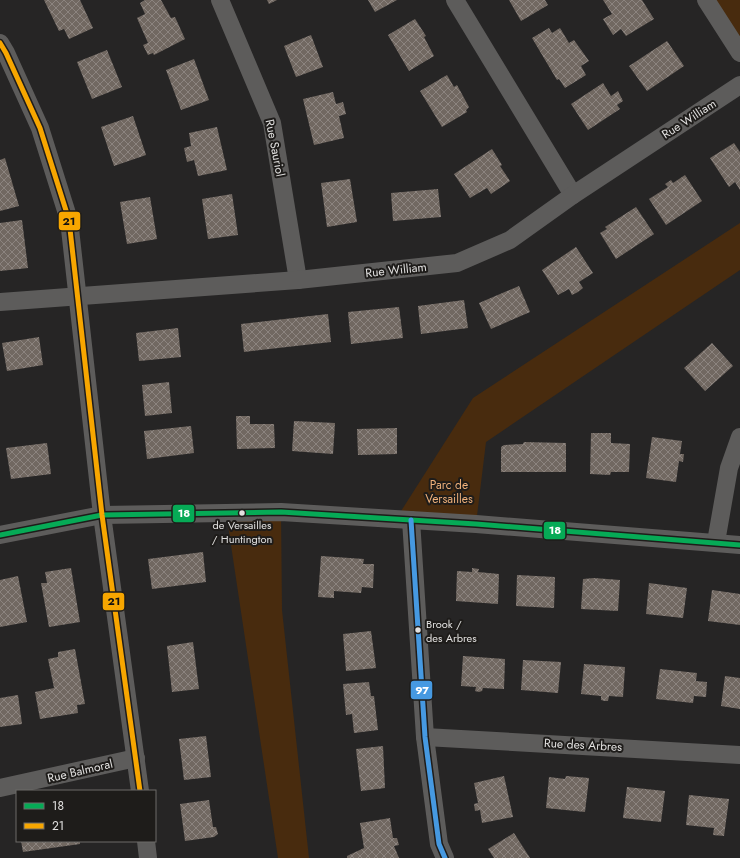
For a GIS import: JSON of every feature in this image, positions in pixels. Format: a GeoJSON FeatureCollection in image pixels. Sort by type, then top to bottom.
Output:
{"type":"FeatureCollection","features":[{"type":"Feature","properties":{"kind":"street","name":"Rue Sauriol"},"geometry":{"type":"LineString","coordinates":[[220,0],[272,122],[298,280]]}},
{"type":"Feature","properties":{"kind":"street"},"geometry":{"type":"LineString","coordinates":[[455,0],[573,196]]}},
{"type":"Feature","properties":{"kind":"street"},"geometry":{"type":"LineString","coordinates":[[706,0],[740,53]]}},
{"type":"Feature","properties":{"kind":"street"},"geometry":{"type":"LineString","coordinates":[[0,43],[40,128],[69,220],[76,296],[102,515],[140,790]]}},
{"type":"Feature","properties":{"kind":"street","name":"Rue William"},"geometry":{"type":"LineString","coordinates":[[0,302],[298,280],[457,263],[510,240],[573,196],[740,85]]}},
{"type":"Feature","properties":{"kind":"street"},"geometry":{"type":"LineString","coordinates":[[716,542],[729,468],[740,437]]}},
{"type":"Feature","properties":{"kind":"street"},"geometry":{"type":"LineString","coordinates":[[0,535],[102,515],[281,512],[411,520],[740,545]]}},
{"type":"Feature","properties":{"kind":"street"},"geometry":{"type":"LineString","coordinates":[[411,520],[425,736],[439,844],[445,858]]}},
{"type":"Feature","properties":{"kind":"street","name":"Rue des Arbres"},"geometry":{"type":"LineString","coordinates":[[425,736],[740,755]]}},
{"type":"Feature","properties":{"kind":"street","name":"Rue Balmoral"},"geometry":{"type":"LineString","coordinates":[[0,788],[136,758]]}},
{"type":"Feature","properties":{"kind":"street"},"geometry":{"type":"LineString","coordinates":[[146,842],[148,858]]}},
{"type":"Feature","properties":{"kind":"green space"},"geometry":{"type":"Polygon","coordinates":[[[706,0],[740,0],[740,53],[706,0]]]}},
{"type":"Feature","properties":{"kind":"green space","name":"Parc de Versailles"},"geometry":{"type":"Polygon","coordinates":[[[740,223],[740,270],[486,442],[476,524],[396,519],[473,398],[740,223]]]}},
{"type":"Feature","properties":{"kind":"green space"},"geometry":{"type":"Polygon","coordinates":[[[226,512],[281,512],[282,610],[309,858],[278,858],[226,512]]]}},
{"type":"Feature","properties":{"kind":"building"},"geometry":{"type":"Polygon","coordinates":[[[44,0],[80,0],[93,28],[69,39],[64,29],[59,31],[44,0]]]}},
{"type":"Feature","properties":{"kind":"building"},"geometry":{"type":"Polygon","coordinates":[[[145,0],[161,0],[171,18],[175,17],[185,39],[154,55],[153,53],[148,55],[143,45],[148,43],[137,18],[145,14],[140,3],[145,0]]]}},
{"type":"Feature","properties":{"kind":"building"},"geometry":{"type":"Polygon","coordinates":[[[267,0],[277,0],[269,4],[267,0]]]}},
{"type":"Feature","properties":{"kind":"building"},"geometry":{"type":"Polygon","coordinates":[[[368,0],[397,0],[375,12],[368,0]]]}},
{"type":"Feature","properties":{"kind":"building"},"geometry":{"type":"Polygon","coordinates":[[[509,0],[545,0],[548,5],[521,21],[509,0]]]}},
{"type":"Feature","properties":{"kind":"building"},"geometry":{"type":"Polygon","coordinates":[[[603,0],[642,0],[654,19],[626,36],[621,29],[613,35],[603,19],[612,14],[603,0]]]}},
{"type":"Feature","properties":{"kind":"building"},"geometry":{"type":"Polygon","coordinates":[[[415,19],[426,36],[424,37],[434,56],[409,71],[388,35],[415,19]]]}},
{"type":"Feature","properties":{"kind":"building"},"geometry":{"type":"Polygon","coordinates":[[[549,28],[552,33],[560,28],[569,43],[574,40],[589,61],[581,66],[586,75],[565,88],[559,79],[557,80],[532,38],[549,28]]]}},
{"type":"Feature","properties":{"kind":"building"},"geometry":{"type":"Polygon","coordinates":[[[311,35],[323,67],[296,77],[284,46],[311,35]]]}},
{"type":"Feature","properties":{"kind":"building"},"geometry":{"type":"Polygon","coordinates":[[[667,41],[684,66],[647,91],[629,66],[667,41]]]}},
{"type":"Feature","properties":{"kind":"building"},"geometry":{"type":"Polygon","coordinates":[[[107,50],[122,87],[92,99],[77,62],[107,50]]]}},
{"type":"Feature","properties":{"kind":"building"},"geometry":{"type":"Polygon","coordinates":[[[194,59],[209,100],[181,110],[166,70],[194,59]]]}},
{"type":"Feature","properties":{"kind":"building"},"geometry":{"type":"Polygon","coordinates":[[[447,75],[454,87],[457,85],[469,107],[466,110],[467,112],[442,127],[420,91],[447,75]]]}},
{"type":"Feature","properties":{"kind":"building"},"geometry":{"type":"Polygon","coordinates":[[[603,83],[611,96],[618,91],[623,101],[617,105],[620,109],[588,130],[571,104],[603,83]]]}},
{"type":"Feature","properties":{"kind":"building"},"geometry":{"type":"Polygon","coordinates":[[[333,92],[336,104],[343,102],[346,114],[339,116],[344,138],[314,145],[303,99],[333,92]]]}},
{"type":"Feature","properties":{"kind":"building"},"geometry":{"type":"Polygon","coordinates":[[[133,116],[146,155],[114,166],[101,127],[133,116]]]}},
{"type":"Feature","properties":{"kind":"building"},"geometry":{"type":"Polygon","coordinates":[[[217,127],[227,170],[198,176],[194,160],[187,162],[184,148],[191,146],[189,133],[217,127]]]}},
{"type":"Feature","properties":{"kind":"building"},"geometry":{"type":"Polygon","coordinates":[[[734,143],[740,152],[740,190],[735,182],[729,187],[710,158],[734,143]]]}},
{"type":"Feature","properties":{"kind":"building"},"geometry":{"type":"Polygon","coordinates":[[[492,149],[502,165],[500,166],[510,181],[491,194],[487,188],[470,198],[454,174],[492,149]]]}},
{"type":"Feature","properties":{"kind":"building"},"geometry":{"type":"Polygon","coordinates":[[[5,158],[19,206],[0,211],[0,160],[5,158]]]}},
{"type":"Feature","properties":{"kind":"building"},"geometry":{"type":"Polygon","coordinates":[[[685,175],[702,201],[666,225],[649,199],[668,187],[665,184],[671,180],[673,183],[685,175]]]}},
{"type":"Feature","properties":{"kind":"building"},"geometry":{"type":"Polygon","coordinates":[[[350,179],[357,222],[327,227],[321,183],[350,179]]]}},
{"type":"Feature","properties":{"kind":"building"},"geometry":{"type":"Polygon","coordinates":[[[438,189],[441,217],[393,221],[391,193],[438,189]]]}},
{"type":"Feature","properties":{"kind":"building"},"geometry":{"type":"Polygon","coordinates":[[[232,194],[238,235],[208,239],[202,199],[232,194]]]}},
{"type":"Feature","properties":{"kind":"building"},"geometry":{"type":"Polygon","coordinates":[[[150,197],[157,239],[127,244],[120,202],[150,197]]]}},
{"type":"Feature","properties":{"kind":"building"},"geometry":{"type":"Polygon","coordinates":[[[636,207],[654,234],[616,259],[600,233],[607,229],[605,227],[636,207]]]}},
{"type":"Feature","properties":{"kind":"building"},"geometry":{"type":"Polygon","coordinates":[[[22,220],[28,268],[0,271],[0,223],[22,220]]]}},
{"type":"Feature","properties":{"kind":"building"},"geometry":{"type":"Polygon","coordinates":[[[576,247],[593,273],[579,282],[583,288],[578,292],[572,295],[569,289],[558,295],[542,270],[576,247]]]}},
{"type":"Feature","properties":{"kind":"building"},"geometry":{"type":"Polygon","coordinates":[[[519,286],[530,312],[491,329],[479,303],[519,286]]]}},
{"type":"Feature","properties":{"kind":"building"},"geometry":{"type":"Polygon","coordinates":[[[464,300],[468,328],[421,334],[418,306],[464,300]]]}},
{"type":"Feature","properties":{"kind":"building"},"geometry":{"type":"Polygon","coordinates":[[[399,307],[403,338],[351,344],[348,312],[399,307]]]}},
{"type":"Feature","properties":{"kind":"building"},"geometry":{"type":"Polygon","coordinates":[[[328,314],[331,342],[244,352],[241,324],[328,314]]]}},
{"type":"Feature","properties":{"kind":"building"},"geometry":{"type":"Polygon","coordinates":[[[178,328],[181,357],[139,361],[136,333],[178,328]]]}},
{"type":"Feature","properties":{"kind":"building"},"geometry":{"type":"Polygon","coordinates":[[[39,337],[43,365],[7,371],[2,343],[39,337]]]}},
{"type":"Feature","properties":{"kind":"building"},"geometry":{"type":"Polygon","coordinates":[[[712,343],[733,366],[705,391],[684,368],[712,343]]]}},
{"type":"Feature","properties":{"kind":"building"},"geometry":{"type":"Polygon","coordinates":[[[169,382],[172,413],[145,416],[142,385],[169,382]]]}},
{"type":"Feature","properties":{"kind":"building"},"geometry":{"type":"Polygon","coordinates":[[[236,416],[250,416],[250,424],[274,424],[275,448],[237,449],[236,416]]]}},
{"type":"Feature","properties":{"kind":"building"},"geometry":{"type":"Polygon","coordinates":[[[294,421],[335,423],[333,454],[292,451],[294,421]]]}},
{"type":"Feature","properties":{"kind":"building"},"geometry":{"type":"Polygon","coordinates":[[[191,426],[194,453],[147,459],[144,431],[191,426]]]}},
{"type":"Feature","properties":{"kind":"building"},"geometry":{"type":"Polygon","coordinates":[[[397,428],[397,454],[358,455],[357,429],[397,428]]]}},
{"type":"Feature","properties":{"kind":"building"},"geometry":{"type":"Polygon","coordinates":[[[591,433],[611,433],[611,443],[630,444],[629,472],[611,472],[610,475],[590,474],[591,433]]]}},
{"type":"Feature","properties":{"kind":"building"},"geometry":{"type":"Polygon","coordinates":[[[652,437],[682,441],[680,454],[684,454],[683,462],[679,461],[676,482],[646,478],[652,437]]]}},
{"type":"Feature","properties":{"kind":"building"},"geometry":{"type":"Polygon","coordinates":[[[524,442],[566,443],[566,472],[501,472],[501,447],[504,445],[523,444],[524,442]]]}},
{"type":"Feature","properties":{"kind":"building"},"geometry":{"type":"Polygon","coordinates":[[[47,443],[51,474],[11,479],[6,448],[47,443]]]}},
{"type":"Feature","properties":{"kind":"building"},"geometry":{"type":"Polygon","coordinates":[[[203,552],[206,582],[152,589],[148,559],[203,552]]]}},
{"type":"Feature","properties":{"kind":"building"},"geometry":{"type":"Polygon","coordinates":[[[321,556],[364,559],[363,564],[374,564],[373,588],[362,587],[361,593],[334,591],[334,598],[318,597],[321,556]]]}},
{"type":"Feature","properties":{"kind":"building"},"geometry":{"type":"Polygon","coordinates":[[[71,568],[80,622],[49,627],[41,583],[47,583],[45,572],[71,568]]]}},
{"type":"Feature","properties":{"kind":"building"},"geometry":{"type":"Polygon","coordinates":[[[472,568],[479,569],[478,572],[499,574],[498,604],[456,601],[457,571],[472,572],[472,568]]]}},
{"type":"Feature","properties":{"kind":"building"},"geometry":{"type":"Polygon","coordinates":[[[517,575],[555,577],[554,608],[516,606],[517,575]]]}},
{"type":"Feature","properties":{"kind":"building"},"geometry":{"type":"Polygon","coordinates":[[[18,576],[27,622],[0,627],[0,580],[18,576]]]}},
{"type":"Feature","properties":{"kind":"building"},"geometry":{"type":"Polygon","coordinates":[[[594,578],[620,580],[618,611],[581,609],[583,579],[594,578]]]}},
{"type":"Feature","properties":{"kind":"building"},"geometry":{"type":"Polygon","coordinates":[[[649,583],[687,588],[683,618],[646,614],[649,583]]]}},
{"type":"Feature","properties":{"kind":"building"},"geometry":{"type":"Polygon","coordinates":[[[712,590],[740,594],[740,625],[708,621],[712,590]]]}},
{"type":"Feature","properties":{"kind":"building"},"geometry":{"type":"Polygon","coordinates":[[[371,631],[376,668],[346,671],[343,634],[371,631]]]}},
{"type":"Feature","properties":{"kind":"building"},"geometry":{"type":"Polygon","coordinates":[[[193,642],[199,689],[172,692],[167,646],[193,642]]]}},
{"type":"Feature","properties":{"kind":"building"},"geometry":{"type":"Polygon","coordinates":[[[75,649],[85,704],[77,705],[78,713],[40,719],[35,692],[54,688],[48,659],[58,657],[58,652],[75,649]]]}},
{"type":"Feature","properties":{"kind":"building"},"geometry":{"type":"Polygon","coordinates":[[[463,656],[505,659],[504,689],[483,688],[482,691],[479,692],[475,691],[476,687],[461,686],[463,656]]]}},
{"type":"Feature","properties":{"kind":"building"},"geometry":{"type":"Polygon","coordinates":[[[523,660],[561,662],[558,693],[521,690],[523,660]]]}},
{"type":"Feature","properties":{"kind":"building"},"geometry":{"type":"Polygon","coordinates":[[[584,664],[625,667],[623,697],[609,696],[608,701],[605,701],[601,700],[601,696],[581,694],[584,664]]]}},
{"type":"Feature","properties":{"kind":"building"},"geometry":{"type":"Polygon","coordinates":[[[660,669],[697,673],[696,681],[707,682],[706,697],[694,696],[693,703],[656,699],[660,669]]]}},
{"type":"Feature","properties":{"kind":"building"},"geometry":{"type":"Polygon","coordinates":[[[725,676],[740,678],[740,709],[721,706],[725,676]]]}},
{"type":"Feature","properties":{"kind":"building"},"geometry":{"type":"Polygon","coordinates":[[[369,682],[371,696],[374,696],[378,730],[354,733],[352,714],[346,715],[343,684],[369,682]]]}},
{"type":"Feature","properties":{"kind":"building"},"geometry":{"type":"Polygon","coordinates":[[[18,695],[22,724],[0,727],[0,698],[18,695]]]}},
{"type":"Feature","properties":{"kind":"building"},"geometry":{"type":"Polygon","coordinates":[[[206,736],[211,777],[184,780],[179,739],[206,736]]]}},
{"type":"Feature","properties":{"kind":"building"},"geometry":{"type":"Polygon","coordinates":[[[383,746],[385,788],[361,791],[356,749],[383,746]]]}},
{"type":"Feature","properties":{"kind":"building"},"geometry":{"type":"Polygon","coordinates":[[[504,776],[513,817],[482,823],[480,810],[475,811],[474,804],[478,803],[474,783],[504,776]]]}},
{"type":"Feature","properties":{"kind":"building"},"geometry":{"type":"Polygon","coordinates":[[[566,776],[589,778],[585,812],[546,808],[549,777],[565,779],[566,776]]]}},
{"type":"Feature","properties":{"kind":"building"},"geometry":{"type":"Polygon","coordinates":[[[627,787],[665,791],[661,822],[623,818],[627,787]]]}},
{"type":"Feature","properties":{"kind":"building"},"geometry":{"type":"Polygon","coordinates":[[[689,795],[729,799],[724,836],[713,835],[714,828],[686,825],[689,795]]]}},
{"type":"Feature","properties":{"kind":"building"},"geometry":{"type":"Polygon","coordinates":[[[209,800],[213,827],[216,827],[218,834],[214,837],[185,841],[180,804],[209,800]]]}},
{"type":"Feature","properties":{"kind":"building"},"geometry":{"type":"Polygon","coordinates":[[[390,818],[393,838],[397,838],[399,845],[394,846],[399,858],[347,858],[347,856],[364,848],[360,823],[390,818]]]}},
{"type":"Feature","properties":{"kind":"building"},"geometry":{"type":"Polygon","coordinates":[[[514,833],[530,858],[494,858],[488,849],[514,833]]]}},
{"type":"Feature","properties":{"kind":"building"},"geometry":{"type":"Polygon","coordinates":[[[21,842],[80,842],[80,844],[23,852],[21,842]]]}},
{"type":"Feature","properties":{"kind":"transit line","name":"21"},"geometry":{"type":"LineString","coordinates":[[0,43],[40,128],[69,220],[102,515],[140,790]]}},
{"type":"Feature","properties":{"kind":"transit line","name":"18"},"geometry":{"type":"LineString","coordinates":[[0,535],[102,515],[281,512],[476,524],[740,545]]}},
{"type":"Feature","properties":{"kind":"transit line","name":"97"},"geometry":{"type":"LineString","coordinates":[[411,520],[425,737],[439,844],[445,858]]}},
{"type":"Feature","properties":{"kind":"place","name":"de Versailles / Huntington"},"geometry":{"type":"Point","coordinates":[242,513]}},
{"type":"Feature","properties":{"kind":"place","name":"Brook / des Arbres"},"geometry":{"type":"Point","coordinates":[418,630]}}]}
